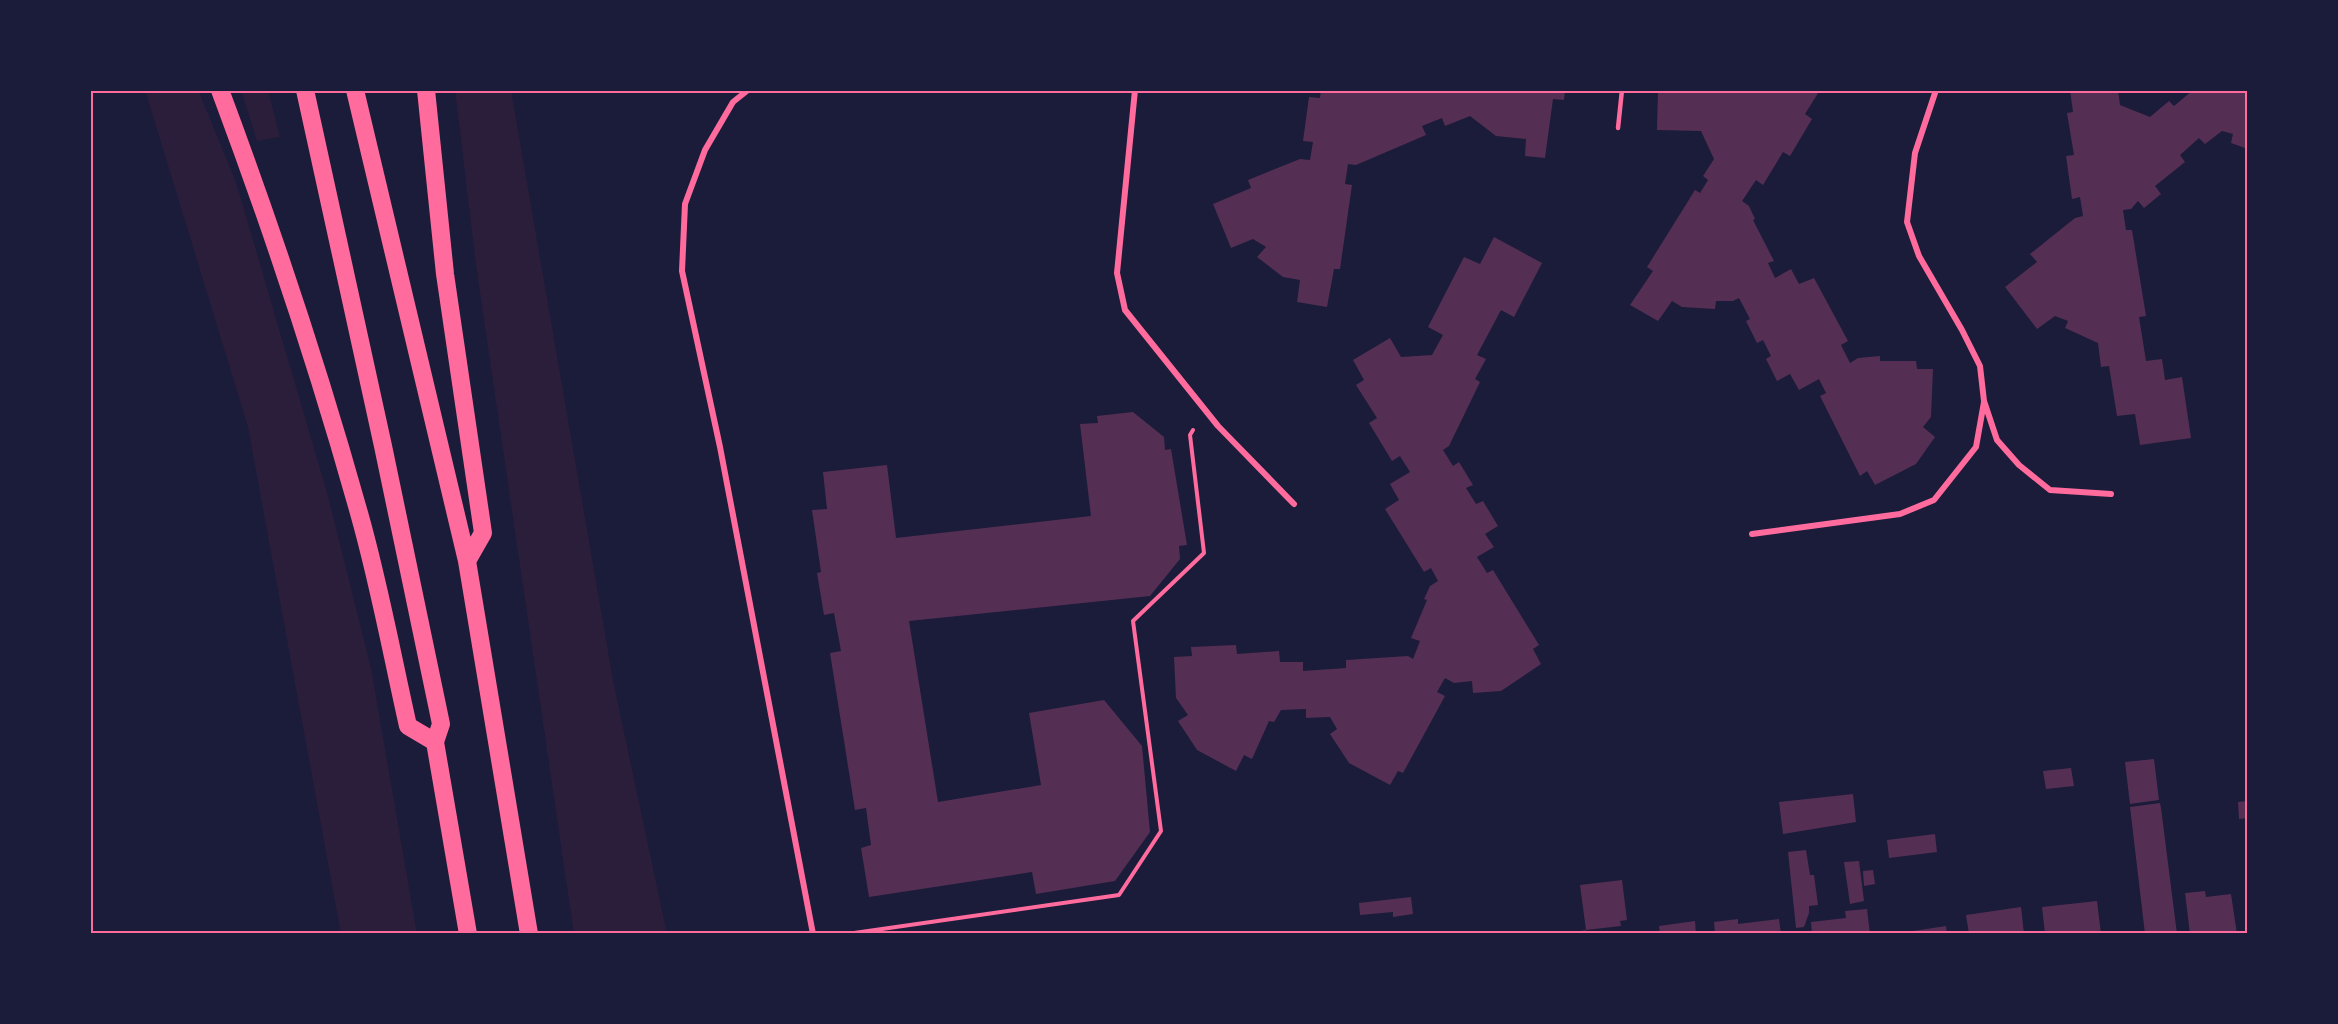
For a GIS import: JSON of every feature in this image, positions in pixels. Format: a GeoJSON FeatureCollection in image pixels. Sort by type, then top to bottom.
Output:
{"type":"FeatureCollection","features":[{"type":"Feature","properties":{"kind":"highway"},"geometry":{"type":"LineString","coordinates":[[220,90],[259,195],[360,515],[408,726],[435,742]]}},
{"type":"Feature","properties":{"kind":"highway"},"geometry":{"type":"LineString","coordinates":[[305,90],[441,724],[435,742],[468,934]]}},
{"type":"Feature","properties":{"kind":"highway"},"geometry":{"type":"LineString","coordinates":[[355,90],[467,561],[529,934]]}},
{"type":"Feature","properties":{"kind":"highway"},"geometry":{"type":"LineString","coordinates":[[426,90],[445,274],[483,532],[467,561]]}},
{"type":"Feature","properties":{"kind":"street"},"geometry":{"type":"LineString","coordinates":[[748,90],[733,102],[705,150],[685,204],[681,272],[720,447],[813,934]]}},
{"type":"Feature","properties":{"kind":"street"},"geometry":{"type":"LineString","coordinates":[[1135,90],[1117,273],[1125,310],[1218,426],[1294,504]]}},
{"type":"Feature","properties":{"kind":"street"},"geometry":{"type":"LineString","coordinates":[[1936,90],[1915,153],[1907,222],[1919,256],[1980,366],[1984,401],[1997,440],[2019,465],[2050,490],[2111,494]]}},
{"type":"Feature","properties":{"kind":"street"},"geometry":{"type":"LineString","coordinates":[[1752,534],[1900,514],[1934,500],[1976,447],[1984,401]]}},
{"type":"Feature","properties":{"kind":"lane"},"geometry":{"type":"LineString","coordinates":[[1618,128],[1622,90]]}},
{"type":"Feature","properties":{"kind":"path"},"geometry":{"type":"LineString","coordinates":[[847,934],[1119,895],[1161,831],[1133,621],[1204,553],[1190,435],[1204,408]]}},
{"type":"Feature","properties":{"kind":"shaded area"},"geometry":{"type":"Polygon","coordinates":[[[145,90],[198,90],[236,182],[328,496],[371,668],[417,934],[341,934],[248,427],[145,90]]]}},
{"type":"Feature","properties":{"kind":"shaded area"},"geometry":{"type":"Polygon","coordinates":[[[241,90],[268,90],[280,137],[257,141],[241,90]]]}},
{"type":"Feature","properties":{"kind":"shaded area"},"geometry":{"type":"Polygon","coordinates":[[[455,90],[511,90],[613,680],[667,934],[574,934],[476,265],[455,90]]]}},
{"type":"Feature","properties":{"kind":"building"},"geometry":{"type":"Polygon","coordinates":[[[1321,90],[1565,90],[1564,100],[1553,99],[1545,158],[1525,156],[1526,139],[1496,136],[1470,116],[1445,126],[1442,118],[1422,126],[1426,135],[1356,165],[1348,164],[1345,184],[1352,185],[1340,269],[1334,269],[1327,307],[1297,302],[1300,280],[1283,277],[1257,257],[1266,247],[1253,239],[1231,248],[1213,204],[1251,188],[1248,180],[1300,159],[1310,160],[1313,142],[1303,141],[1309,97],[1320,98],[1321,90]]]}},
{"type":"Feature","properties":{"kind":"building"},"geometry":{"type":"Polygon","coordinates":[[[1658,90],[1820,90],[1805,114],[1812,119],[1790,156],[1783,152],[1763,185],[1756,180],[1742,201],[1749,206],[1755,219],[1753,220],[1774,261],[1768,263],[1775,278],[1791,269],[1799,284],[1814,278],[1848,341],[1841,345],[1850,363],[1858,358],[1880,356],[1880,361],[1916,361],[1917,369],[1933,369],[1931,417],[1923,427],[1935,437],[1916,464],[1875,485],[1867,471],[1860,476],[1820,396],[1826,393],[1819,379],[1799,390],[1790,374],[1777,381],[1766,359],[1771,356],[1763,340],[1757,343],[1746,321],[1750,319],[1739,298],[1733,301],[1716,301],[1715,309],[1682,307],[1672,301],[1658,321],[1630,305],[1653,271],[1647,267],[1695,190],[1700,193],[1708,180],[1703,176],[1714,159],[1701,131],[1657,130],[1658,90]]]}},
{"type":"Feature","properties":{"kind":"building"},"geometry":{"type":"Polygon","coordinates":[[[2070,90],[2118,90],[2120,105],[2150,117],[2169,101],[2174,106],[2193,90],[2248,90],[2248,149],[2231,143],[2233,134],[2222,131],[2205,144],[2199,138],[2180,155],[2185,162],[2155,186],[2161,194],[2144,208],[2138,201],[2131,209],[2123,210],[2126,230],[2132,230],[2146,316],[2139,317],[2146,361],[2162,359],[2165,380],[2182,377],[2191,438],[2140,445],[2135,414],[2117,416],[2109,366],[2101,367],[2098,343],[2065,328],[2068,321],[2055,316],[2037,329],[2005,287],[2037,262],[2030,254],[2075,218],[2083,216],[2080,197],[2072,199],[2066,156],[2074,155],[2067,113],[2073,112],[2070,90]]]}},
{"type":"Feature","properties":{"kind":"building"},"geometry":{"type":"Polygon","coordinates":[[[1494,237],[1542,263],[1514,317],[1501,310],[1477,355],[1486,359],[1475,379],[1480,382],[1449,446],[1443,450],[1453,466],[1459,462],[1473,485],[1466,488],[1476,504],[1483,501],[1498,526],[1485,534],[1494,547],[1477,557],[1487,573],[1493,570],[1539,645],[1533,649],[1541,664],[1501,691],[1473,693],[1472,681],[1454,683],[1445,678],[1437,692],[1445,696],[1403,773],[1398,771],[1390,785],[1349,763],[1330,734],[1337,729],[1330,717],[1306,718],[1306,709],[1281,710],[1274,722],[1269,721],[1252,759],[1244,755],[1236,771],[1197,750],[1178,721],[1188,715],[1176,698],[1174,657],[1192,656],[1191,647],[1236,645],[1237,654],[1279,651],[1280,662],[1303,662],[1303,671],[1346,668],[1346,660],[1408,656],[1413,659],[1420,641],[1411,638],[1427,600],[1424,599],[1430,586],[1438,581],[1431,568],[1424,572],[1385,509],[1399,500],[1390,484],[1410,472],[1400,456],[1392,461],[1369,423],[1377,418],[1356,385],[1364,380],[1353,360],[1390,338],[1401,357],[1432,355],[1443,335],[1428,327],[1464,257],[1480,264],[1494,237]]]}},
{"type":"Feature","properties":{"kind":"building"},"geometry":{"type":"Polygon","coordinates":[[[1133,412],[1164,437],[1165,450],[1171,449],[1187,545],[1179,546],[1180,559],[1150,596],[909,621],[938,802],[1041,785],[1029,713],[1104,700],[1142,746],[1150,832],[1115,881],[1036,894],[1032,872],[869,897],[861,848],[871,845],[866,808],[855,810],[830,653],[841,651],[834,613],[824,615],[817,573],[821,572],[812,510],[827,509],[823,472],[887,465],[896,538],[1091,516],[1080,424],[1098,423],[1097,416],[1133,412]]]}},
{"type":"Feature","properties":{"kind":"building"},"geometry":{"type":"Polygon","coordinates":[[[2154,759],[2159,800],[2130,804],[2125,762],[2154,759]]]}},
{"type":"Feature","properties":{"kind":"building"},"geometry":{"type":"Polygon","coordinates":[[[2071,768],[2074,786],[2046,789],[2043,771],[2071,768]]]}},
{"type":"Feature","properties":{"kind":"building"},"geometry":{"type":"Polygon","coordinates":[[[1853,794],[1856,822],[1783,834],[1779,802],[1853,794]]]}},
{"type":"Feature","properties":{"kind":"building"},"geometry":{"type":"Polygon","coordinates":[[[2248,801],[2248,818],[2239,819],[2238,802],[2248,801]]]}},
{"type":"Feature","properties":{"kind":"building"},"geometry":{"type":"Polygon","coordinates":[[[2160,803],[2177,934],[2145,934],[2130,807],[2160,803]]]}},
{"type":"Feature","properties":{"kind":"building"},"geometry":{"type":"Polygon","coordinates":[[[1935,834],[1937,852],[1889,858],[1887,840],[1935,834]]]}},
{"type":"Feature","properties":{"kind":"building"},"geometry":{"type":"Polygon","coordinates":[[[1806,850],[1810,875],[1814,875],[1818,905],[1809,906],[1804,927],[1796,928],[1788,852],[1806,850]]]}},
{"type":"Feature","properties":{"kind":"building"},"geometry":{"type":"Polygon","coordinates":[[[1859,861],[1864,901],[1850,904],[1844,862],[1859,861]]]}},
{"type":"Feature","properties":{"kind":"building"},"geometry":{"type":"Polygon","coordinates":[[[1873,870],[1875,884],[1864,886],[1863,871],[1873,870]]]}},
{"type":"Feature","properties":{"kind":"building"},"geometry":{"type":"Polygon","coordinates":[[[1622,880],[1627,920],[1620,921],[1621,926],[1586,930],[1580,885],[1622,880]]]}},
{"type":"Feature","properties":{"kind":"building"},"geometry":{"type":"Polygon","coordinates":[[[2205,891],[2206,897],[2231,894],[2237,934],[2190,934],[2185,893],[2205,891]]]}},
{"type":"Feature","properties":{"kind":"building"},"geometry":{"type":"Polygon","coordinates":[[[1411,897],[1413,914],[1393,917],[1393,912],[1360,915],[1359,903],[1411,897]]]}},
{"type":"Feature","properties":{"kind":"building"},"geometry":{"type":"Polygon","coordinates":[[[2097,901],[2101,934],[2045,934],[2042,907],[2097,901]]]}},
{"type":"Feature","properties":{"kind":"building"},"geometry":{"type":"Polygon","coordinates":[[[2021,907],[2024,934],[1969,934],[1966,915],[2021,907]]]}},
{"type":"Feature","properties":{"kind":"building"},"geometry":{"type":"Polygon","coordinates":[[[1867,909],[1870,934],[1812,934],[1811,922],[1846,918],[1845,911],[1867,909]]]}},
{"type":"Feature","properties":{"kind":"building"},"geometry":{"type":"Polygon","coordinates":[[[1738,919],[1738,924],[1779,919],[1781,934],[1715,934],[1714,922],[1738,919]]]}},
{"type":"Feature","properties":{"kind":"building"},"geometry":{"type":"Polygon","coordinates":[[[1695,921],[1696,934],[1660,934],[1659,926],[1695,921]]]}},
{"type":"Feature","properties":{"kind":"building"},"geometry":{"type":"Polygon","coordinates":[[[1946,926],[1947,934],[1900,934],[1900,933],[1946,926]]]}},
{"type":"Feature","properties":{"kind":"building"},"geometry":{"type":"Polygon","coordinates":[[[1586,930],[1586,934],[1563,934],[1586,930]]]}}]}
